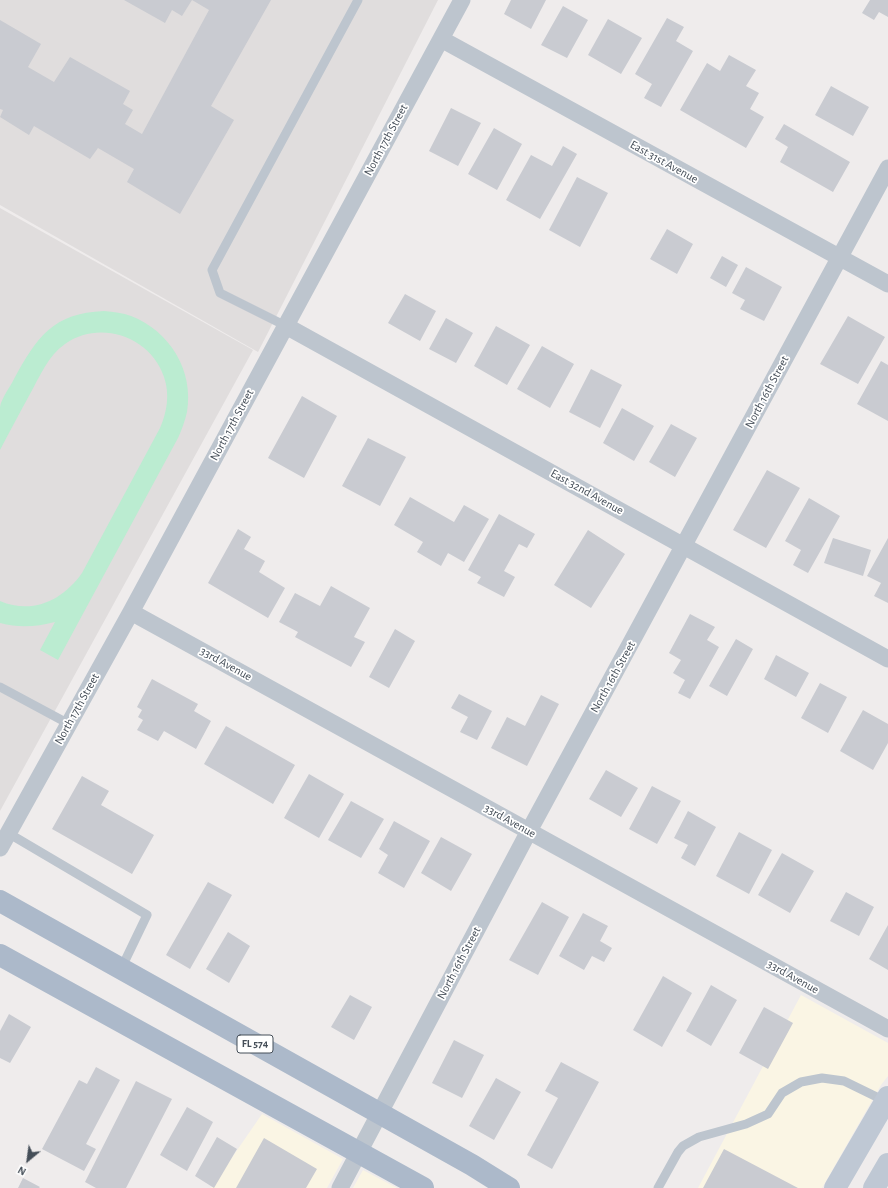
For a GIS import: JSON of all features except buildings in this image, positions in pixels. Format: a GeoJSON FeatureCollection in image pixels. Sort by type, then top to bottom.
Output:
{"type":"FeatureCollection","features":[{"type":"Feature","properties":{"kind":"main road","name":"FL 574"},"geometry":{"type":"LineString","coordinates":[[0,901],[472,1165],[509,1188]]}},
{"type":"Feature","properties":{"kind":"main road"},"geometry":{"type":"LineString","coordinates":[[0,955],[423,1188]]}},
{"type":"Feature","properties":{"kind":"main road"},"geometry":{"type":"LineString","coordinates":[[836,1188],[887,1100]]}},
{"type":"Feature","properties":{"kind":"main road"},"geometry":{"type":"LineString","coordinates":[[874,1188],[888,1164]]}},
{"type":"Feature","properties":{"kind":"street","name":"North 17th Street"},"geometry":{"type":"LineString","coordinates":[[0,848],[131,612],[462,0]]}},
{"type":"Feature","properties":{"kind":"street","name":"East 31st Avenue"},"geometry":{"type":"LineString","coordinates":[[441,39],[888,284]]}},
{"type":"Feature","properties":{"kind":"street","name":"North 16th Street"},"geometry":{"type":"LineString","coordinates":[[340,1188],[529,831],[888,168]]}},
{"type":"Feature","properties":{"kind":"street","name":"East 32nd Avenue"},"geometry":{"type":"LineString","coordinates":[[286,326],[888,659]]}},
{"type":"Feature","properties":{"kind":"street","name":"33rd Avenue"},"geometry":{"type":"LineString","coordinates":[[131,612],[888,1029]]}},
{"type":"Feature","properties":{"kind":"lane"},"geometry":{"type":"LineString","coordinates":[[286,326],[220,293],[212,270],[358,0]]}},
{"type":"Feature","properties":{"kind":"lane"},"geometry":{"type":"LineString","coordinates":[[0,687],[69,724]]}},
{"type":"Feature","properties":{"kind":"lane"},"geometry":{"type":"LineString","coordinates":[[8,834],[148,915],[121,969]]}},
{"type":"Feature","properties":{"kind":"lane"},"geometry":{"type":"LineString","coordinates":[[658,1188],[678,1152],[683,1146],[698,1137],[746,1124],[768,1114],[782,1093],[801,1082],[822,1078],[844,1081],[887,1100]]}},
{"type":"Feature","properties":{"kind":"shaded area"},"geometry":{"type":"Polygon","coordinates":[[[0,0],[438,0],[258,352],[0,205],[0,0]]]}},
{"type":"Feature","properties":{"kind":"shaded area"},"geometry":{"type":"Polygon","coordinates":[[[0,208],[253,350],[0,811],[0,208]]]}},
{"type":"Feature","properties":{"kind":"shaded area"},"geometry":{"type":"Polygon","coordinates":[[[801,995],[888,1043],[888,1076],[881,1085],[822,1188],[698,1188],[801,995]]]}},
{"type":"Feature","properties":{"kind":"shaded area"},"geometry":{"type":"Polygon","coordinates":[[[262,1114],[343,1159],[327,1188],[211,1188],[262,1114]]]}},
{"type":"Feature","properties":{"kind":"shaded area"},"geometry":{"type":"Polygon","coordinates":[[[363,1170],[397,1188],[353,1188],[363,1170]]]}},
{"type":"Feature","properties":{"kind":"green space"},"geometry":{"type":"Polygon","coordinates":[[[104,311],[131,316],[145,323],[168,342],[183,368],[187,382],[187,412],[178,438],[58,660],[40,650],[55,622],[28,626],[14,626],[0,623],[0,601],[12,605],[24,606],[46,602],[66,591],[82,573],[160,428],[167,403],[166,383],[157,363],[148,351],[136,342],[123,336],[108,333],[93,333],[79,337],[65,344],[49,360],[0,450],[0,407],[22,364],[48,330],[59,322],[72,317],[86,313],[104,311]]]}}]}
